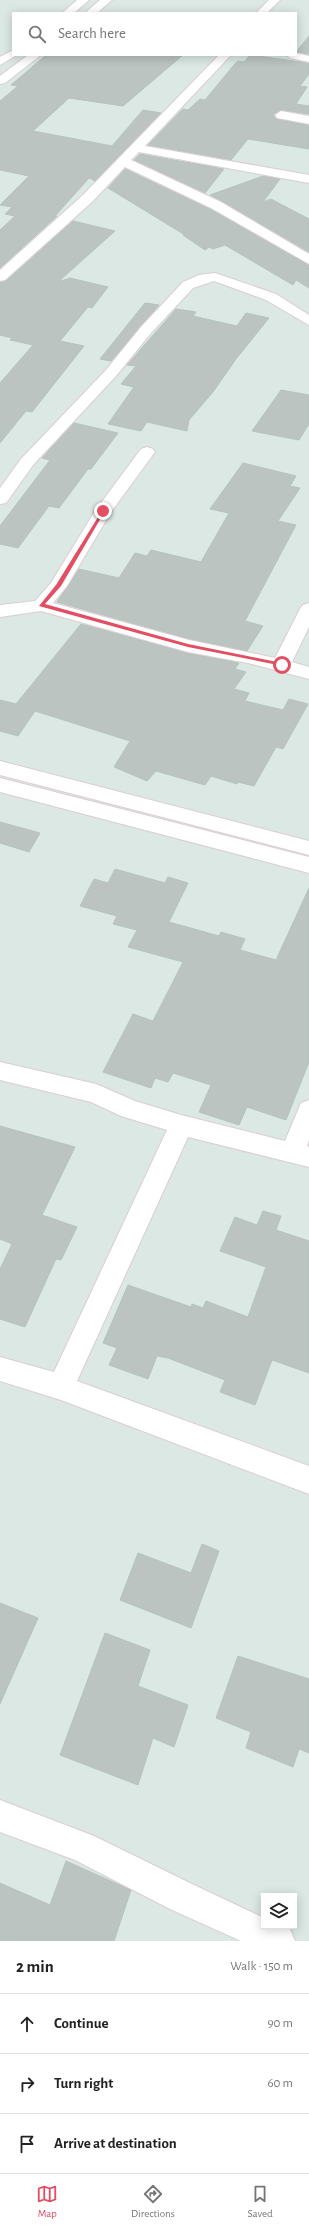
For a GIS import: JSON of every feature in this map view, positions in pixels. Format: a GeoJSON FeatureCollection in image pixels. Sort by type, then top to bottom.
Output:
{"type":"FeatureCollection","features":[{"type":"Feature","properties":{"kind":"street"},"geometry":{"type":"LineString","coordinates":[[68,12],[84,0]]}},
{"type":"Feature","properties":{"kind":"street"},"geometry":{"type":"LineString","coordinates":[[91,12],[107,0]]}},
{"type":"Feature","properties":{"kind":"street"},"geometry":{"type":"LineString","coordinates":[[262,12],[275,0]]}},
{"type":"Feature","properties":{"kind":"street"},"geometry":{"type":"LineString","coordinates":[[0,62],[12,53]]}},
{"type":"Feature","properties":{"kind":"street"},"geometry":{"type":"LineString","coordinates":[[0,81],[34,56]]}},
{"type":"Feature","properties":{"kind":"street"},"geometry":{"type":"LineString","coordinates":[[0,277],[88,198],[224,56]]}},
{"type":"Feature","properties":{"kind":"street"},"geometry":{"type":"LineString","coordinates":[[294,56],[309,58]]}},
{"type":"Feature","properties":{"kind":"street"},"geometry":{"type":"LineString","coordinates":[[281,115],[309,120]]}},
{"type":"Feature","properties":{"kind":"street"},"geometry":{"type":"LineString","coordinates":[[136,148],[309,179]]}},
{"type":"Feature","properties":{"kind":"street"},"geometry":{"type":"LineString","coordinates":[[123,161],[216,205],[309,260]]}},
{"type":"Feature","properties":{"kind":"street"},"geometry":{"type":"LineString","coordinates":[[0,499],[27,462],[111,373],[146,330],[188,285],[204,278],[215,277],[271,297],[309,321]]}},
{"type":"Feature","properties":{"kind":"street"},"geometry":{"type":"LineString","coordinates":[[41,605],[58,586],[103,511],[147,452]]}},
{"type":"Feature","properties":{"kind":"street"},"geometry":{"type":"LineString","coordinates":[[0,610],[10,611],[41,605],[188,646],[282,665],[309,673]]}},
{"type":"Feature","properties":{"kind":"street"},"geometry":{"type":"LineString","coordinates":[[282,665],[309,609]]}},
{"type":"Feature","properties":{"kind":"street"},"geometry":{"type":"LineString","coordinates":[[0,768],[309,848]]}},
{"type":"Feature","properties":{"kind":"street"},"geometry":{"type":"LineString","coordinates":[[0,785],[309,865]]}},
{"type":"Feature","properties":{"kind":"street"},"geometry":{"type":"LineString","coordinates":[[0,1070],[96,1094],[129,1109],[181,1125],[300,1155],[309,1110]]}},
{"type":"Feature","properties":{"kind":"street"},"geometry":{"type":"LineString","coordinates":[[61,1387],[181,1125]]}},
{"type":"Feature","properties":{"kind":"street"},"geometry":{"type":"LineString","coordinates":[[0,1369],[61,1387],[309,1480]]}},
{"type":"Feature","properties":{"kind":"street"},"geometry":{"type":"LineString","coordinates":[[0,1816],[83,1847],[182,1897],[278,1941]]}},
{"type":"Feature","properties":{"kind":"building"},"geometry":{"type":"Polygon","coordinates":[[[309,36],[309,54],[297,52],[309,36]]]}},
{"type":"Feature","properties":{"kind":"building"},"geometry":{"type":"Polygon","coordinates":[[[45,56],[182,56],[123,106],[69,98],[33,131],[112,146],[143,110],[161,113],[95,181],[89,178],[55,216],[57,216],[0,268],[0,230],[15,216],[5,214],[12,207],[0,205],[29,176],[0,170],[0,101],[18,86],[11,85],[45,56]]]}},
{"type":"Feature","properties":{"kind":"building"},"geometry":{"type":"Polygon","coordinates":[[[249,56],[257,56],[309,63],[309,74],[300,86],[307,87],[296,104],[309,106],[309,114],[281,110],[274,115],[277,119],[309,125],[309,149],[248,139],[231,160],[148,145],[183,109],[188,110],[200,99],[205,100],[238,61],[244,62],[249,56]]]}},
{"type":"Feature","properties":{"kind":"building"},"geometry":{"type":"Polygon","coordinates":[[[140,154],[224,169],[205,193],[134,160],[140,154]]]}},
{"type":"Feature","properties":{"kind":"building"},"geometry":{"type":"Polygon","coordinates":[[[125,169],[210,209],[309,265],[309,288],[296,280],[293,285],[225,245],[213,249],[209,247],[205,250],[183,235],[185,235],[108,188],[125,169]]]}},
{"type":"Feature","properties":{"kind":"building"},"geometry":{"type":"Polygon","coordinates":[[[263,176],[280,179],[263,202],[271,199],[309,219],[309,252],[210,195],[263,176]]]}},
{"type":"Feature","properties":{"kind":"building"},"geometry":{"type":"Polygon","coordinates":[[[73,221],[115,231],[58,282],[70,278],[108,287],[92,308],[88,307],[60,341],[84,346],[32,412],[26,411],[0,443],[0,383],[33,345],[10,340],[12,338],[0,335],[0,282],[6,281],[73,221]]]}},
{"type":"Feature","properties":{"kind":"building"},"geometry":{"type":"Polygon","coordinates":[[[145,303],[159,305],[111,361],[100,359],[145,303]]]}},
{"type":"Feature","properties":{"kind":"building"},"geometry":{"type":"Polygon","coordinates":[[[176,309],[196,312],[193,316],[237,326],[246,313],[269,318],[236,359],[213,392],[189,420],[187,431],[147,422],[141,431],[108,424],[134,387],[121,384],[136,366],[127,365],[176,309]]]}},
{"type":"Feature","properties":{"kind":"building"},"geometry":{"type":"Polygon","coordinates":[[[281,390],[309,395],[309,424],[299,440],[252,431],[281,390]]]}},
{"type":"Feature","properties":{"kind":"building"},"geometry":{"type":"Polygon","coordinates":[[[74,423],[118,433],[91,469],[88,469],[59,508],[49,506],[18,548],[0,544],[0,526],[50,460],[42,458],[74,423]]]}},
{"type":"Feature","properties":{"kind":"building"},"geometry":{"type":"Polygon","coordinates":[[[243,463],[296,476],[290,486],[300,488],[278,521],[296,525],[245,621],[263,626],[247,651],[189,639],[57,602],[79,569],[119,578],[135,553],[147,556],[151,550],[201,562],[229,513],[210,509],[243,463]]]}},
{"type":"Feature","properties":{"kind":"building"},"geometry":{"type":"Polygon","coordinates":[[[81,624],[188,653],[239,663],[235,669],[246,672],[234,689],[249,693],[245,701],[283,710],[289,699],[308,704],[283,749],[276,747],[254,786],[238,782],[237,784],[211,776],[205,785],[156,771],[147,781],[114,767],[130,741],[35,711],[18,736],[0,731],[0,700],[16,704],[81,624]]]}},
{"type":"Feature","properties":{"kind":"building"},"geometry":{"type":"Polygon","coordinates":[[[0,822],[40,833],[29,852],[0,843],[0,822]]]}},
{"type":"Feature","properties":{"kind":"building"},"geometry":{"type":"Polygon","coordinates":[[[115,869],[165,883],[168,877],[188,883],[169,922],[219,936],[221,932],[245,939],[240,950],[276,960],[309,888],[309,1062],[286,1120],[247,1107],[239,1125],[199,1112],[211,1085],[173,1073],[168,1082],[155,1078],[151,1088],[103,1072],[133,1014],[153,1021],[183,962],[128,947],[137,930],[113,924],[117,916],[80,906],[94,879],[108,883],[115,869]]]}},
{"type":"Feature","properties":{"kind":"building"},"geometry":{"type":"Polygon","coordinates":[[[0,1126],[75,1147],[42,1215],[77,1227],[61,1260],[56,1259],[25,1327],[0,1319],[0,1269],[12,1244],[0,1239],[0,1126]]]}},
{"type":"Feature","properties":{"kind":"building"},"geometry":{"type":"Polygon","coordinates":[[[263,1211],[281,1216],[276,1230],[309,1241],[309,1373],[272,1360],[255,1405],[220,1392],[225,1380],[168,1358],[157,1356],[148,1379],[109,1365],[117,1348],[103,1343],[128,1285],[191,1307],[192,1304],[203,1308],[206,1301],[248,1317],[266,1267],[220,1251],[235,1217],[257,1225],[263,1211]]]}},
{"type":"Feature","properties":{"kind":"building"},"geometry":{"type":"Polygon","coordinates":[[[202,1544],[219,1551],[191,1628],[120,1600],[138,1553],[191,1573],[202,1544]]]}},
{"type":"Feature","properties":{"kind":"building"},"geometry":{"type":"Polygon","coordinates":[[[0,1603],[38,1618],[0,1704],[0,1603]]]}},
{"type":"Feature","properties":{"kind":"building"},"geometry":{"type":"Polygon","coordinates":[[[105,1633],[150,1650],[138,1686],[188,1705],[174,1747],[153,1738],[138,1785],[60,1755],[105,1633]]]}},
{"type":"Feature","properties":{"kind":"building"},"geometry":{"type":"Polygon","coordinates":[[[238,1656],[309,1679],[309,1753],[299,1749],[293,1767],[246,1748],[251,1732],[216,1718],[238,1656]]]}},
{"type":"Feature","properties":{"kind":"building"},"geometry":{"type":"Polygon","coordinates":[[[66,1861],[131,1890],[114,1941],[0,1941],[0,1883],[50,1905],[66,1861]]]}},
{"type":"Feature","properties":{"kind":"route"},"geometry":{"type":"LineString","coordinates":[[103,511],[58,586],[41,605],[188,646],[248,656],[282,665]]}}]}
